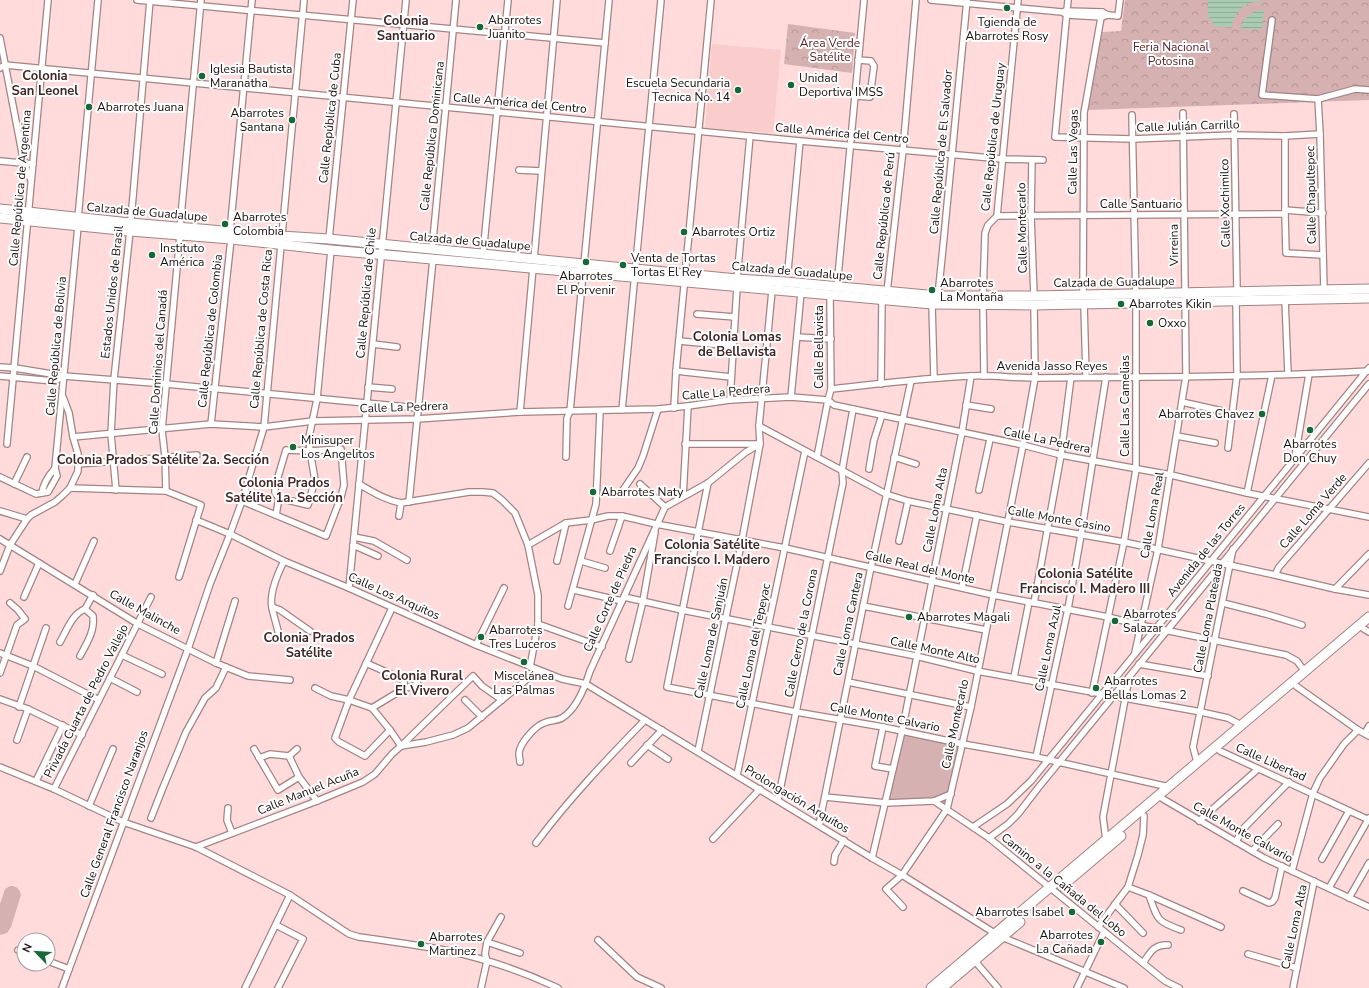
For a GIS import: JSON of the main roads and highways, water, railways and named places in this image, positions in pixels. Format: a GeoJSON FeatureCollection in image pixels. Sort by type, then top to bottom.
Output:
{"type":"FeatureCollection","features":[{"type":"Feature","properties":{"kind":"main road","name":"Calzada de Guadalupe"},"geometry":{"type":"LineString","coordinates":[[0,209],[29,216],[130,227],[230,235],[281,241],[331,250],[381,254],[483,254],[534,259],[583,268],[737,283],[772,290],[801,293],[830,295],[938,296],[983,301]]}},
{"type":"Feature","properties":{"kind":"main road","name":"Calzada de Guadalupe"},"geometry":{"type":"LineString","coordinates":[[0,218],[29,216]]}},
{"type":"Feature","properties":{"kind":"main road","name":"Calzada de Guadalupe"},"geometry":{"type":"LineString","coordinates":[[281,241],[329,239],[382,244],[432,254],[533,268],[583,268]]}},
{"type":"Feature","properties":{"kind":"main road","name":"Calzada de Guadalupe"},"geometry":{"type":"LineString","coordinates":[[737,283],[787,276],[837,287],[932,304],[983,301],[1034,301],[1084,304],[1135,298]]}},
{"type":"Feature","properties":{"kind":"main road","name":"Calzada de Guadalupe"},"geometry":{"type":"LineString","coordinates":[[1034,301],[1083,294],[1135,298],[1186,298],[1324,290],[1369,289]]}},
{"type":"Feature","properties":{"kind":"main road","name":"Calzada de Guadalupe"},"geometry":{"type":"LineString","coordinates":[[1237,295],[1285,299],[1369,298]]}},
{"type":"Feature","properties":{"kind":"main road"},"geometry":{"type":"LineString","coordinates":[[1053,890],[1106,840],[1369,617]]}},
{"type":"Feature","properties":{"kind":"main road"},"geometry":{"type":"LineString","coordinates":[[931,988],[999,936],[1144,816],[1296,686],[1367,629]]}},
{"type":"Feature","properties":{"kind":"main road"},"geometry":{"type":"LineString","coordinates":[[942,988],[999,936]]}},
{"type":"Feature","properties":{"kind":"place","name":"Tgienda de Abarrotes Rosy"},"geometry":{"type":"Point","coordinates":[1007,8]}},
{"type":"Feature","properties":{"kind":"place","name":"Abarrotes Juanito"},"geometry":{"type":"Point","coordinates":[480,27]}},
{"type":"Feature","properties":{"kind":"place","name":"Iglesia Bautista Maranatha"},"geometry":{"type":"Point","coordinates":[202,76]}},
{"type":"Feature","properties":{"kind":"place","name":"Unidad Deportiva IMSS"},"geometry":{"type":"Point","coordinates":[791,85]}},
{"type":"Feature","properties":{"kind":"place","name":"Escuela Secundaria Tecnica No. 14"},"geometry":{"type":"Point","coordinates":[738,90]}},
{"type":"Feature","properties":{"kind":"place","name":"Abarrotes Juana"},"geometry":{"type":"Point","coordinates":[89,107]}},
{"type":"Feature","properties":{"kind":"place","name":"Abarrotes Santana"},"geometry":{"type":"Point","coordinates":[292,120]}},
{"type":"Feature","properties":{"kind":"place","name":"Abarrotes Colombia"},"geometry":{"type":"Point","coordinates":[225,224]}},
{"type":"Feature","properties":{"kind":"place","name":"Abarrotes Ortiz"},"geometry":{"type":"Point","coordinates":[684,232]}},
{"type":"Feature","properties":{"kind":"place","name":"Instituto América"},"geometry":{"type":"Point","coordinates":[152,255]}},
{"type":"Feature","properties":{"kind":"place","name":"Abarrotes El Porvenir"},"geometry":{"type":"Point","coordinates":[586,262]}},
{"type":"Feature","properties":{"kind":"place","name":"Venta de Tortas Tortas El Rey"},"geometry":{"type":"Point","coordinates":[623,265]}},
{"type":"Feature","properties":{"kind":"place","name":"Abarrotes La Montaña"},"geometry":{"type":"Point","coordinates":[932,290]}},
{"type":"Feature","properties":{"kind":"place","name":"Abarrotes Kikin"},"geometry":{"type":"Point","coordinates":[1121,304]}},
{"type":"Feature","properties":{"kind":"place","name":"Oxxo"},"geometry":{"type":"Point","coordinates":[1150,323]}},
{"type":"Feature","properties":{"kind":"place","name":"Abarrotes Chavez"},"geometry":{"type":"Point","coordinates":[1262,414]}},
{"type":"Feature","properties":{"kind":"place","name":"Abarrotes Don Chuy"},"geometry":{"type":"Point","coordinates":[1310,430]}},
{"type":"Feature","properties":{"kind":"place","name":"Minisuper Los Angelitos"},"geometry":{"type":"Point","coordinates":[293,447]}},
{"type":"Feature","properties":{"kind":"place","name":"Abarrotes Naty"},"geometry":{"type":"Point","coordinates":[593,492]}},
{"type":"Feature","properties":{"kind":"place","name":"Abarrotes Magali"},"geometry":{"type":"Point","coordinates":[909,617]}},
{"type":"Feature","properties":{"kind":"place","name":"Abarrotes Salazar"},"geometry":{"type":"Point","coordinates":[1115,621]}},
{"type":"Feature","properties":{"kind":"place","name":"Abarrotes Tres Luceros"},"geometry":{"type":"Point","coordinates":[481,637]}},
{"type":"Feature","properties":{"kind":"place","name":"Miscelánea Las Palmas"},"geometry":{"type":"Point","coordinates":[524,662]}},
{"type":"Feature","properties":{"kind":"place","name":"Abarrotes Bellas Lomas 2"},"geometry":{"type":"Point","coordinates":[1096,688]}},
{"type":"Feature","properties":{"kind":"place","name":"Abarrotes Isabel"},"geometry":{"type":"Point","coordinates":[1072,912]}},
{"type":"Feature","properties":{"kind":"place","name":"Abarrotes La Cañada"},"geometry":{"type":"Point","coordinates":[1101,942]}},
{"type":"Feature","properties":{"kind":"place","name":"Abarrotes Martinez"},"geometry":{"type":"Point","coordinates":[421,944]}},
{"type":"Feature","properties":{"kind":"district","name":"Colonia Santuario"},"geometry":{"type":"Point","coordinates":[406,28]}},
{"type":"Feature","properties":{"kind":"district","name":"Colonia San Leonel"},"geometry":{"type":"Point","coordinates":[45,84]}},
{"type":"Feature","properties":{"kind":"district","name":"Colonia Lomas de Bellavista"},"geometry":{"type":"Point","coordinates":[737,344]}},
{"type":"Feature","properties":{"kind":"district","name":"Colonia Prados Satélite 2a. Sección"},"geometry":{"type":"Point","coordinates":[163,460]}},
{"type":"Feature","properties":{"kind":"district","name":"Colonia Prados Satélite 1a. Sección"},"geometry":{"type":"Point","coordinates":[284,490]}},
{"type":"Feature","properties":{"kind":"district","name":"Colonia Satélite Francisco I. Madero"},"geometry":{"type":"Point","coordinates":[712,552]}},
{"type":"Feature","properties":{"kind":"district","name":"Colonia Satélite Francisco I. Madero III"},"geometry":{"type":"Point","coordinates":[1085,582]}},
{"type":"Feature","properties":{"kind":"district","name":"Colonia Prados Satélite"},"geometry":{"type":"Point","coordinates":[309,646]}},
{"type":"Feature","properties":{"kind":"district","name":"Colonia Rural El Vivero"},"geometry":{"type":"Point","coordinates":[422,684]}},
{"type":"Feature","properties":{"kind":"park label","name":"Área Verde Satélite"},"geometry":{"type":"Point","coordinates":[830,50]}},
{"type":"Feature","properties":{"kind":"park label","name":"Feria Nacional Potosina"},"geometry":{"type":"Point","coordinates":[1171,54]}}]}
